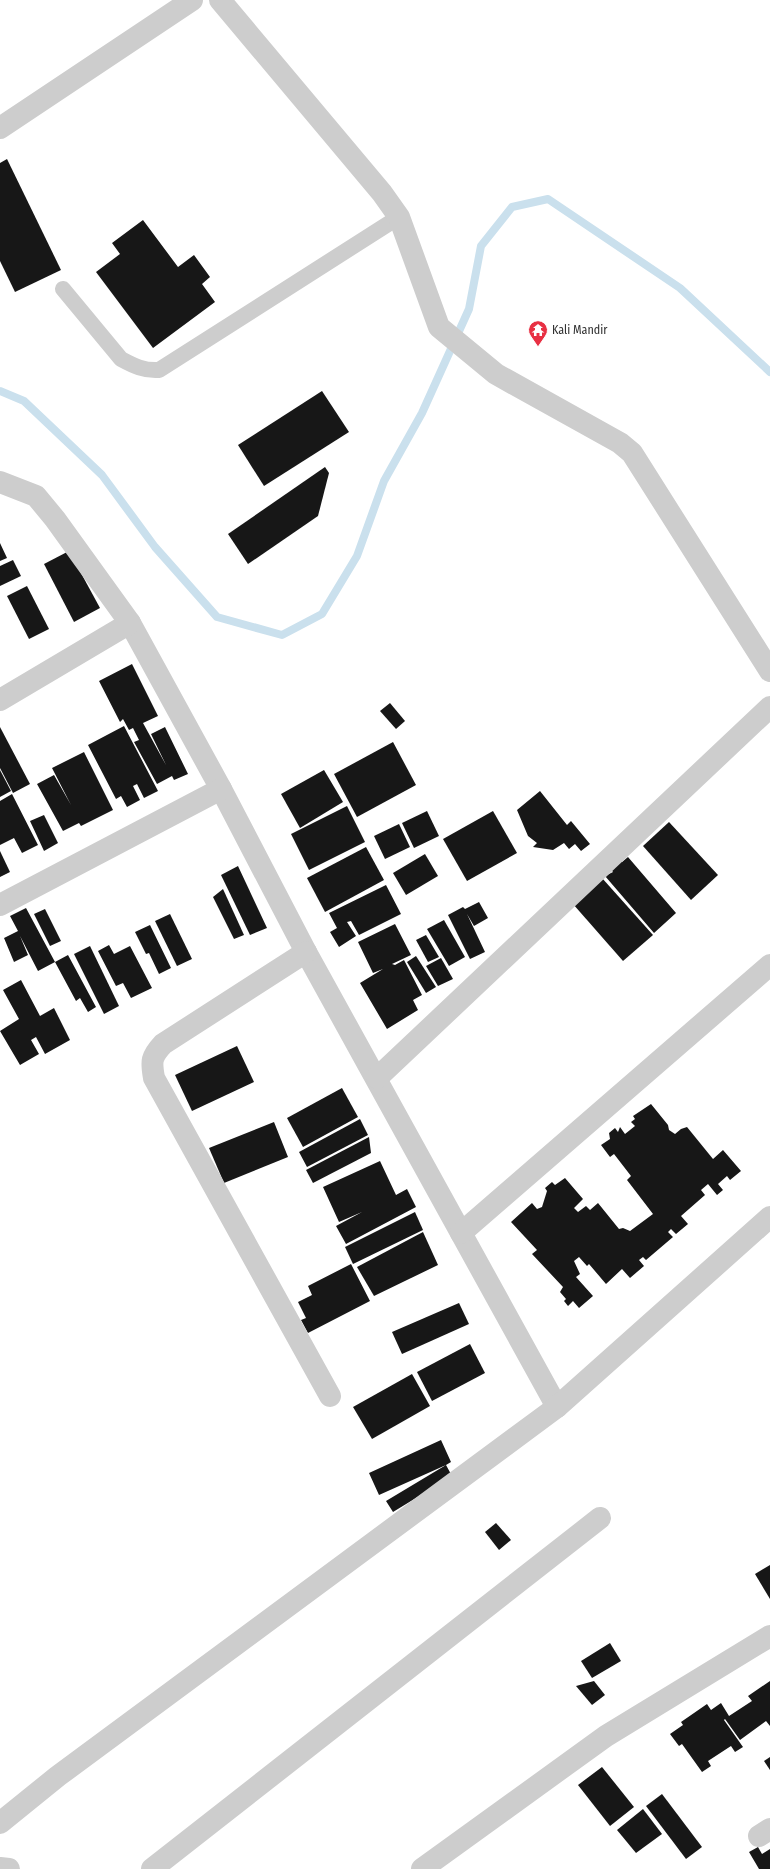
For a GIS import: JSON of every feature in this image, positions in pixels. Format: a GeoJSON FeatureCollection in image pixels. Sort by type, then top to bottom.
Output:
{"type":"FeatureCollection","features":[{"type":"Feature","properties":{"kind":"street"},"geometry":{"type":"LineString","coordinates":[[0,128],[192,0]]}},
{"type":"Feature","properties":{"kind":"street"},"geometry":{"type":"LineString","coordinates":[[220,0],[382,193],[399,217],[439,328],[496,374],[620,443],[632,453],[770,671]]}},
{"type":"Feature","properties":{"kind":"street"},"geometry":{"type":"LineString","coordinates":[[0,482],[36,496],[56,519],[130,623],[221,789],[306,952],[462,1232],[557,1408]]}},
{"type":"Feature","properties":{"kind":"street"},"geometry":{"type":"LineString","coordinates":[[0,700],[130,623]]}},
{"type":"Feature","properties":{"kind":"street"},"geometry":{"type":"LineString","coordinates":[[377,1078],[770,707]]}},
{"type":"Feature","properties":{"kind":"street"},"geometry":{"type":"LineString","coordinates":[[0,904],[221,789]]}},
{"type":"Feature","properties":{"kind":"street"},"geometry":{"type":"LineString","coordinates":[[306,952],[163,1044],[154,1054],[151,1064],[154,1078],[330,1396]]}},
{"type":"Feature","properties":{"kind":"street"},"geometry":{"type":"LineString","coordinates":[[462,1232],[770,965]]}},
{"type":"Feature","properties":{"kind":"street"},"geometry":{"type":"LineString","coordinates":[[0,1823],[58,1776],[557,1408],[770,1217]]}},
{"type":"Feature","properties":{"kind":"street"},"geometry":{"type":"LineString","coordinates":[[152,1869],[600,1518]]}},
{"type":"Feature","properties":{"kind":"street"},"geometry":{"type":"LineString","coordinates":[[422,1869],[606,1736],[770,1636]]}},
{"type":"Feature","properties":{"kind":"street"},"geometry":{"type":"LineString","coordinates":[[0,1868],[9,1869]]}},
{"type":"Feature","properties":{"kind":"lane"},"geometry":{"type":"LineString","coordinates":[[63,289],[121,359],[147,371],[159,370],[399,217]]}},
{"type":"Feature","properties":{"kind":"building"},"geometry":{"type":"Polygon","coordinates":[[[7,159],[61,270],[15,292],[0,261],[0,163],[7,159]]]}},
{"type":"Feature","properties":{"kind":"building"},"geometry":{"type":"Polygon","coordinates":[[[143,220],[178,267],[194,255],[210,277],[202,284],[215,302],[153,348],[96,272],[120,254],[112,243],[143,220]]]}},
{"type":"Feature","properties":{"kind":"building"},"geometry":{"type":"Polygon","coordinates":[[[322,391],[349,432],[264,486],[238,445],[322,391]]]}},
{"type":"Feature","properties":{"kind":"building"},"geometry":{"type":"Polygon","coordinates":[[[325,467],[329,473],[318,516],[248,564],[228,534],[325,467]]]}},
{"type":"Feature","properties":{"kind":"building"},"geometry":{"type":"Polygon","coordinates":[[[0,543],[7,558],[0,561],[0,543]]]}},
{"type":"Feature","properties":{"kind":"building"},"geometry":{"type":"Polygon","coordinates":[[[69,551],[100,608],[74,622],[44,564],[69,551]]]}},
{"type":"Feature","properties":{"kind":"building"},"geometry":{"type":"Polygon","coordinates":[[[13,560],[21,576],[0,586],[0,566],[13,560]]]}},
{"type":"Feature","properties":{"kind":"building"},"geometry":{"type":"Polygon","coordinates":[[[27,586],[49,629],[29,639],[7,596],[27,586]]]}},
{"type":"Feature","properties":{"kind":"building"},"geometry":{"type":"Polygon","coordinates":[[[132,664],[158,716],[143,723],[166,765],[151,734],[165,727],[188,774],[174,780],[172,776],[157,784],[134,742],[139,740],[133,728],[129,730],[123,719],[120,722],[99,681],[132,664]]]}},
{"type":"Feature","properties":{"kind":"building"},"geometry":{"type":"Polygon","coordinates":[[[390,703],[405,721],[396,729],[380,711],[390,703]]]}},
{"type":"Feature","properties":{"kind":"building"},"geometry":{"type":"Polygon","coordinates":[[[124,726],[158,791],[144,798],[137,784],[133,786],[140,800],[127,807],[121,796],[116,799],[88,745],[124,726]]]}},
{"type":"Feature","properties":{"kind":"building"},"geometry":{"type":"Polygon","coordinates":[[[0,727],[30,784],[13,793],[0,768],[0,727]]]}},
{"type":"Feature","properties":{"kind":"building"},"geometry":{"type":"Polygon","coordinates":[[[393,742],[416,785],[357,817],[334,774],[393,742]]]}},
{"type":"Feature","properties":{"kind":"building"},"geometry":{"type":"Polygon","coordinates":[[[84,752],[113,810],[81,826],[79,823],[63,831],[37,784],[54,775],[71,805],[52,768],[84,752]]]}},
{"type":"Feature","properties":{"kind":"building"},"geometry":{"type":"Polygon","coordinates":[[[0,770],[11,791],[0,797],[0,770]]]}},
{"type":"Feature","properties":{"kind":"building"},"geometry":{"type":"Polygon","coordinates":[[[324,770],[343,802],[300,828],[281,794],[324,770]]]}},
{"type":"Feature","properties":{"kind":"building"},"geometry":{"type":"Polygon","coordinates":[[[540,791],[567,825],[571,821],[590,844],[581,851],[575,844],[569,849],[564,843],[553,850],[533,847],[537,843],[528,836],[517,810],[540,791]]]}},
{"type":"Feature","properties":{"kind":"building"},"geometry":{"type":"Polygon","coordinates":[[[12,794],[38,845],[22,853],[14,838],[0,845],[0,801],[12,794]]]}},
{"type":"Feature","properties":{"kind":"building"},"geometry":{"type":"Polygon","coordinates":[[[347,806],[365,842],[309,870],[291,834],[347,806]]]}},
{"type":"Feature","properties":{"kind":"building"},"geometry":{"type":"Polygon","coordinates":[[[427,811],[439,836],[414,848],[402,823],[427,811]]]}},
{"type":"Feature","properties":{"kind":"building"},"geometry":{"type":"Polygon","coordinates":[[[493,811],[517,853],[467,881],[443,839],[493,811]]]}},
{"type":"Feature","properties":{"kind":"building"},"geometry":{"type":"Polygon","coordinates":[[[44,815],[58,843],[44,851],[30,821],[44,815]]]}},
{"type":"Feature","properties":{"kind":"building"},"geometry":{"type":"Polygon","coordinates":[[[669,822],[718,875],[691,900],[643,846],[669,822]]]}},
{"type":"Feature","properties":{"kind":"building"},"geometry":{"type":"Polygon","coordinates":[[[399,824],[410,847],[385,859],[374,836],[399,824]]]}},
{"type":"Feature","properties":{"kind":"building"},"geometry":{"type":"Polygon","coordinates":[[[366,847],[384,880],[325,912],[307,878],[366,847]]]}},
{"type":"Feature","properties":{"kind":"building"},"geometry":{"type":"Polygon","coordinates":[[[0,851],[10,872],[0,877],[0,851]]]}},
{"type":"Feature","properties":{"kind":"building"},"geometry":{"type":"Polygon","coordinates":[[[615,853],[622,862],[628,857],[676,913],[654,933],[605,876],[613,872],[607,865],[615,853]]]}},
{"type":"Feature","properties":{"kind":"building"},"geometry":{"type":"Polygon","coordinates":[[[425,854],[438,876],[406,895],[393,873],[425,854]]]}},
{"type":"Feature","properties":{"kind":"building"},"geometry":{"type":"Polygon","coordinates":[[[238,866],[267,928],[250,935],[221,875],[238,866]]]}},
{"type":"Feature","properties":{"kind":"building"},"geometry":{"type":"Polygon","coordinates":[[[602,878],[653,935],[623,961],[573,904],[602,878]]]}},
{"type":"Feature","properties":{"kind":"building"},"geometry":{"type":"Polygon","coordinates":[[[386,885],[401,914],[359,935],[351,921],[347,922],[356,936],[339,947],[330,932],[337,928],[329,913],[386,885]]]}},
{"type":"Feature","properties":{"kind":"building"},"geometry":{"type":"Polygon","coordinates":[[[223,889],[244,935],[234,939],[213,897],[223,889]]]}},
{"type":"Feature","properties":{"kind":"building"},"geometry":{"type":"Polygon","coordinates":[[[479,902],[488,918],[474,926],[467,914],[485,952],[470,959],[448,915],[463,907],[465,909],[479,902]]]}},
{"type":"Feature","properties":{"kind":"building"},"geometry":{"type":"Polygon","coordinates":[[[26,908],[55,962],[38,971],[20,936],[28,955],[14,962],[4,938],[18,931],[10,916],[26,908]]]}},
{"type":"Feature","properties":{"kind":"building"},"geometry":{"type":"Polygon","coordinates":[[[45,909],[61,941],[50,946],[34,914],[45,909]]]}},
{"type":"Feature","properties":{"kind":"building"},"geometry":{"type":"Polygon","coordinates":[[[170,914],[192,959],[177,966],[155,921],[170,914]]]}},
{"type":"Feature","properties":{"kind":"building"},"geometry":{"type":"Polygon","coordinates":[[[444,920],[465,957],[449,966],[427,929],[444,920]]]}},
{"type":"Feature","properties":{"kind":"building"},"geometry":{"type":"Polygon","coordinates":[[[395,924],[411,955],[392,964],[395,965],[404,960],[422,995],[413,1000],[418,1010],[387,1029],[360,983],[383,969],[373,973],[358,942],[395,924]]]}},
{"type":"Feature","properties":{"kind":"building"},"geometry":{"type":"Polygon","coordinates":[[[150,925],[171,968],[159,974],[149,953],[146,954],[135,932],[150,925]]]}},
{"type":"Feature","properties":{"kind":"building"},"geometry":{"type":"Polygon","coordinates":[[[426,935],[439,957],[428,962],[416,940],[426,935]]]}},
{"type":"Feature","properties":{"kind":"building"},"geometry":{"type":"Polygon","coordinates":[[[109,945],[114,954],[130,946],[152,988],[131,998],[123,983],[116,986],[98,951],[109,945]]]}},
{"type":"Feature","properties":{"kind":"building"},"geometry":{"type":"Polygon","coordinates":[[[90,946],[119,1006],[104,1014],[74,954],[90,946]]]}},
{"type":"Feature","properties":{"kind":"building"},"geometry":{"type":"Polygon","coordinates":[[[68,955],[96,1007],[88,1012],[80,998],[76,1001],[55,962],[68,955]]]}},
{"type":"Feature","properties":{"kind":"building"},"geometry":{"type":"Polygon","coordinates":[[[416,956],[436,987],[426,993],[407,962],[416,956]]]}},
{"type":"Feature","properties":{"kind":"building"},"geometry":{"type":"Polygon","coordinates":[[[441,958],[453,979],[438,986],[426,966],[441,958]]]}},
{"type":"Feature","properties":{"kind":"building"},"geometry":{"type":"Polygon","coordinates":[[[21,980],[40,1016],[54,1008],[70,1040],[45,1054],[36,1037],[31,1040],[39,1054],[20,1065],[0,1031],[19,1019],[3,990],[21,980]]]}},
{"type":"Feature","properties":{"kind":"building"},"geometry":{"type":"Polygon","coordinates":[[[237,1046],[254,1082],[192,1111],[175,1075],[237,1046]]]}},
{"type":"Feature","properties":{"kind":"building"},"geometry":{"type":"Polygon","coordinates":[[[342,1088],[358,1117],[303,1147],[287,1118],[342,1088]]]}},
{"type":"Feature","properties":{"kind":"building"},"geometry":{"type":"Polygon","coordinates":[[[651,1104],[668,1125],[669,1130],[675,1134],[681,1129],[687,1127],[713,1159],[723,1150],[741,1171],[730,1180],[727,1176],[718,1184],[723,1190],[717,1195],[708,1184],[701,1190],[705,1195],[681,1216],[688,1224],[676,1234],[671,1229],[668,1232],[673,1237],[646,1260],[643,1257],[639,1260],[644,1266],[630,1278],[622,1269],[606,1284],[589,1264],[587,1266],[579,1257],[574,1261],[580,1274],[576,1277],[593,1296],[579,1308],[573,1301],[568,1306],[564,1301],[566,1299],[560,1292],[563,1287],[532,1254],[537,1250],[511,1222],[532,1203],[537,1209],[542,1207],[547,1191],[545,1188],[552,1182],[555,1185],[565,1178],[583,1199],[574,1208],[578,1212],[586,1206],[590,1210],[598,1203],[619,1229],[623,1228],[630,1231],[653,1214],[627,1180],[631,1176],[614,1154],[610,1157],[601,1145],[610,1139],[609,1133],[615,1128],[618,1132],[620,1127],[625,1134],[635,1126],[631,1122],[635,1119],[633,1116],[651,1104]]]}},
{"type":"Feature","properties":{"kind":"building"},"geometry":{"type":"Polygon","coordinates":[[[360,1119],[368,1135],[307,1167],[299,1152],[360,1119]]]}},
{"type":"Feature","properties":{"kind":"building"},"geometry":{"type":"Polygon","coordinates":[[[274,1122],[288,1157],[224,1183],[209,1148],[274,1122]]]}},
{"type":"Feature","properties":{"kind":"building"},"geometry":{"type":"Polygon","coordinates":[[[369,1137],[371,1153],[313,1183],[306,1170],[369,1137]]]}},
{"type":"Feature","properties":{"kind":"building"},"geometry":{"type":"Polygon","coordinates":[[[380,1161],[396,1195],[407,1189],[416,1207],[346,1244],[336,1226],[362,1212],[339,1222],[323,1187],[380,1161]]]}},
{"type":"Feature","properties":{"kind":"building"},"geometry":{"type":"Polygon","coordinates":[[[415,1212],[423,1230],[353,1264],[345,1247],[415,1212]]]}},
{"type":"Feature","properties":{"kind":"building"},"geometry":{"type":"Polygon","coordinates":[[[423,1232],[438,1265],[374,1296],[357,1267],[423,1232]]]}},
{"type":"Feature","properties":{"kind":"building"},"geometry":{"type":"Polygon","coordinates":[[[351,1264],[370,1301],[308,1333],[301,1320],[306,1318],[298,1302],[312,1295],[308,1286],[351,1264]]]}},
{"type":"Feature","properties":{"kind":"building"},"geometry":{"type":"Polygon","coordinates":[[[459,1303],[469,1324],[402,1354],[392,1332],[459,1303]]]}},
{"type":"Feature","properties":{"kind":"building"},"geometry":{"type":"Polygon","coordinates":[[[470,1344],[485,1373],[432,1401],[417,1372],[470,1344]]]}},
{"type":"Feature","properties":{"kind":"building"},"geometry":{"type":"Polygon","coordinates":[[[412,1374],[430,1406],[372,1439],[353,1407],[412,1374]]]}},
{"type":"Feature","properties":{"kind":"building"},"geometry":{"type":"Polygon","coordinates":[[[441,1440],[451,1462],[379,1495],[369,1473],[441,1440]]]}},
{"type":"Feature","properties":{"kind":"building"},"geometry":{"type":"Polygon","coordinates":[[[446,1465],[452,1476],[393,1512],[386,1501],[446,1465]]]}},
{"type":"Feature","properties":{"kind":"building"},"geometry":{"type":"Polygon","coordinates":[[[496,1523],[511,1540],[499,1550],[485,1532],[496,1523]]]}},
{"type":"Feature","properties":{"kind":"building"},"geometry":{"type":"Polygon","coordinates":[[[770,1565],[770,1599],[755,1574],[770,1565]]]}},
{"type":"Feature","properties":{"kind":"building"},"geometry":{"type":"Polygon","coordinates":[[[610,1643],[621,1661],[592,1678],[581,1661],[610,1643]]]}},
{"type":"Feature","properties":{"kind":"building"},"geometry":{"type":"Polygon","coordinates":[[[594,1681],[605,1695],[592,1705],[576,1686],[594,1681]]]}},
{"type":"Feature","properties":{"kind":"building"},"geometry":{"type":"Polygon","coordinates":[[[770,1681],[770,1726],[766,1721],[740,1740],[725,1719],[724,1720],[743,1747],[735,1752],[731,1746],[708,1761],[711,1766],[702,1772],[682,1744],[679,1746],[670,1734],[683,1725],[681,1722],[707,1704],[711,1710],[721,1703],[729,1716],[752,1701],[748,1696],[770,1681]]]}},
{"type":"Feature","properties":{"kind":"building"},"geometry":{"type":"Polygon","coordinates":[[[770,1757],[770,1770],[764,1761],[770,1757]]]}},
{"type":"Feature","properties":{"kind":"building"},"geometry":{"type":"Polygon","coordinates":[[[602,1767],[634,1807],[610,1826],[578,1785],[602,1767]]]}},
{"type":"Feature","properties":{"kind":"building"},"geometry":{"type":"Polygon","coordinates":[[[662,1794],[702,1847],[686,1859],[646,1806],[662,1794]]]}},
{"type":"Feature","properties":{"kind":"building"},"geometry":{"type":"Polygon","coordinates":[[[643,1809],[662,1834],[636,1853],[617,1830],[643,1809]]]}},
{"type":"Feature","properties":{"kind":"building"},"geometry":{"type":"Polygon","coordinates":[[[758,1847],[762,1854],[770,1849],[770,1869],[759,1869],[749,1852],[758,1847]]]}},
{"type":"Feature","properties":{"kind":"waterway"},"geometry":{"type":"LineString","coordinates":[[0,391],[24,401],[102,475],[155,547],[217,617],[282,635],[322,614],[357,556],[384,481],[422,413],[469,309],[481,246],[512,207],[548,199],[680,288],[770,372]]}},
{"type":"Feature","properties":{"kind":"place","name":"Kali Mandir"},"geometry":{"type":"Point","coordinates":[538,347]}}]}
